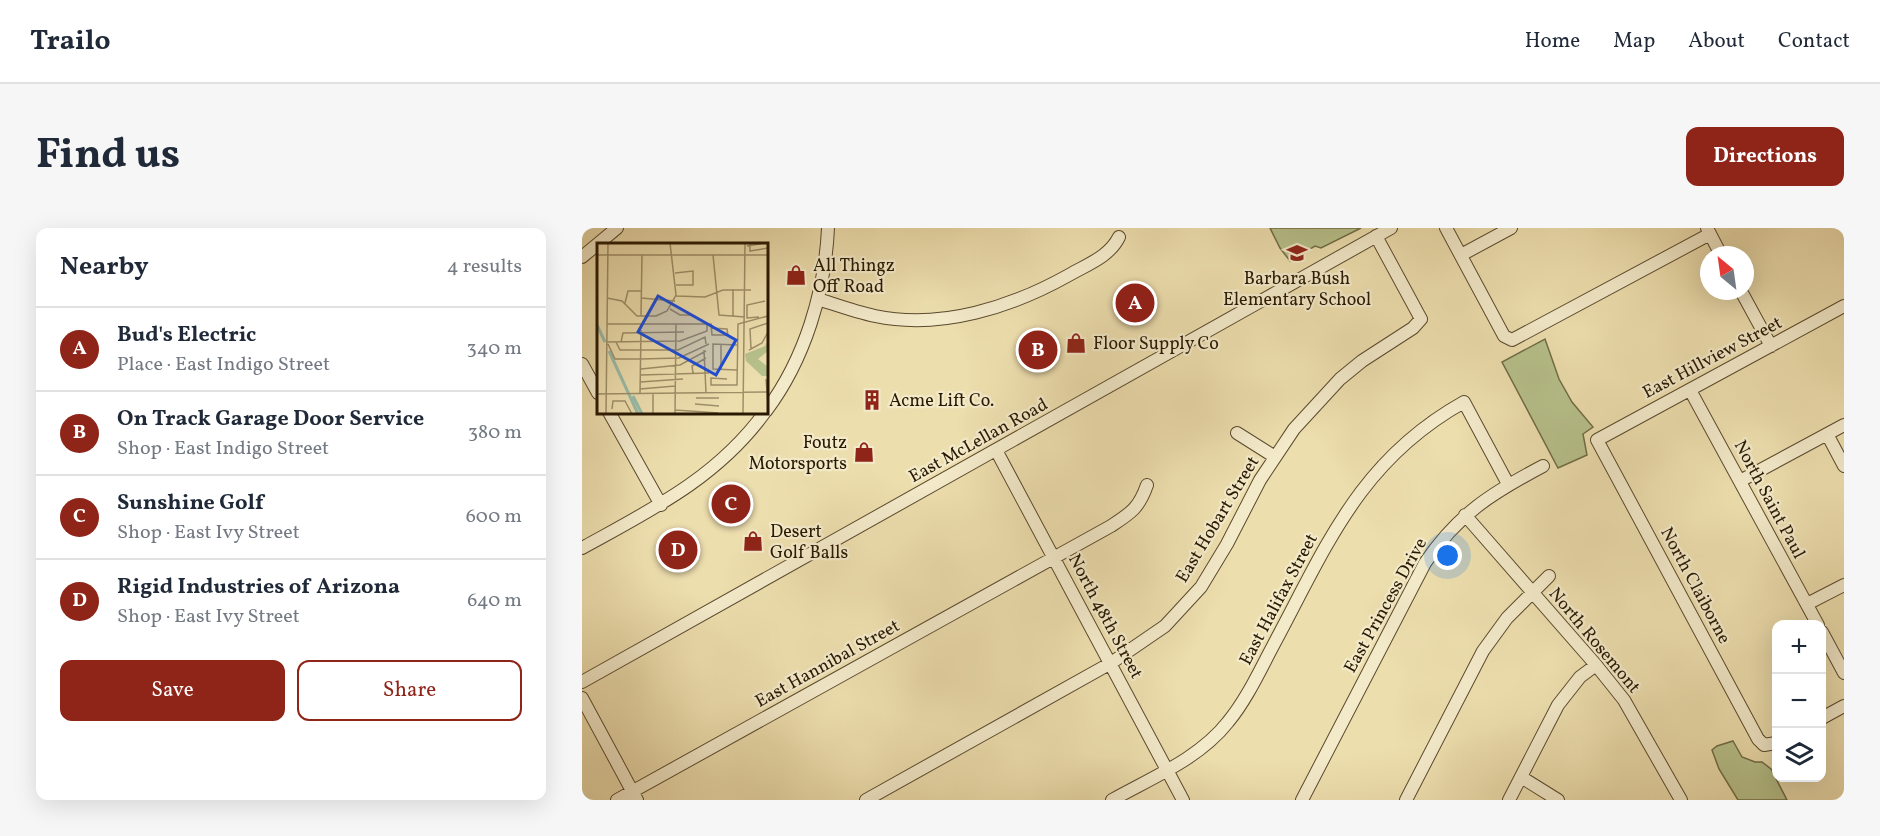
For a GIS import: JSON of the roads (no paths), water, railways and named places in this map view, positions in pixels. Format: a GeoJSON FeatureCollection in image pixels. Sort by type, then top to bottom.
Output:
{"type":"FeatureCollection","features":[{"type":"Feature","properties":{"kind":"street"},"geometry":{"type":"LineString","coordinates":[[599,243],[617,228]]}},
{"type":"Feature","properties":{"kind":"street"},"geometry":{"type":"LineString","coordinates":[[768,409],[784,384],[804,342],[818,299],[828,228]]}},
{"type":"Feature","properties":{"kind":"street","name":"East McLellan Road"},"geometry":{"type":"LineString","coordinates":[[582,682],[1391,228]]}},
{"type":"Feature","properties":{"kind":"street"},"geometry":{"type":"LineString","coordinates":[[1446,228],[1504,336],[1512,340],[1708,231],[1716,246]]}},
{"type":"Feature","properties":{"kind":"street"},"geometry":{"type":"LineString","coordinates":[[1461,255],[1511,228]]}},
{"type":"Feature","properties":{"kind":"street","name":"East Hobart Street"},"geometry":{"type":"LineString","coordinates":[[866,800],[1111,663],[1166,626],[1201,587],[1227,544],[1260,480],[1294,429],[1340,380],[1362,361],[1413,328],[1421,319],[1376,236]]}},
{"type":"Feature","properties":{"kind":"street"},"geometry":{"type":"LineString","coordinates":[[818,299],[875,316],[902,320],[959,316],[1017,301],[1044,289],[1105,255],[1114,247],[1119,237]]}},
{"type":"Feature","properties":{"kind":"street"},"geometry":{"type":"LineString","coordinates":[[582,257],[597,245]]}},
{"type":"Feature","properties":{"kind":"street"},"geometry":{"type":"LineString","coordinates":[[1746,300],[1771,346]]}},
{"type":"Feature","properties":{"kind":"street","name":"East Hillview Street"},"geometry":{"type":"LineString","coordinates":[[1597,440],[1844,306]]}},
{"type":"Feature","properties":{"kind":"street"},"geometry":{"type":"LineString","coordinates":[[582,364],[597,391]]}},
{"type":"Feature","properties":{"kind":"street","name":"North Saint Paul"},"geometry":{"type":"LineString","coordinates":[[1690,390],[1816,620]]}},
{"type":"Feature","properties":{"kind":"street","name":"East Halifax Street"},"geometry":{"type":"LineString","coordinates":[[1112,800],[1204,746],[1233,716],[1338,525],[1362,488],[1390,456],[1408,440],[1446,412],[1464,402],[1508,484]]}},
{"type":"Feature","properties":{"kind":"street"},"geometry":{"type":"LineString","coordinates":[[610,414],[661,505]]}},
{"type":"Feature","properties":{"kind":"street"},"geometry":{"type":"LineString","coordinates":[[582,548],[661,505],[699,480],[744,439],[764,414]]}},
{"type":"Feature","properties":{"kind":"street"},"geometry":{"type":"LineString","coordinates":[[1740,481],[1844,425]]}},
{"type":"Feature","properties":{"kind":"street"},"geometry":{"type":"LineString","coordinates":[[1237,433],[1275,457]]}},
{"type":"Feature","properties":{"kind":"street"},"geometry":{"type":"LineString","coordinates":[[1827,434],[1844,466]]}},
{"type":"Feature","properties":{"kind":"street","name":"North Claiborne"},"geometry":{"type":"LineString","coordinates":[[1597,440],[1758,739],[1770,744]]}},
{"type":"Feature","properties":{"kind":"street","name":"North 48th Street"},"geometry":{"type":"LineString","coordinates":[[996,450],[1184,800]]}},
{"type":"Feature","properties":{"kind":"street","name":"East Princess Drive"},"geometry":{"type":"LineString","coordinates":[[1302,800],[1425,562],[1465,515],[1508,484],[1543,466]]}},
{"type":"Feature","properties":{"kind":"street","name":"East Hannibal Street"},"geometry":{"type":"LineString","coordinates":[[617,800],[635,796],[1131,513],[1142,501],[1147,485]]}},
{"type":"Feature","properties":{"kind":"street","name":"North Rosemont"},"geometry":{"type":"LineString","coordinates":[[1465,515],[1596,665],[1636,718],[1681,800]]}},
{"type":"Feature","properties":{"kind":"street"},"geometry":{"type":"LineString","coordinates":[[1406,800],[1483,651],[1507,618],[1549,576]]}},
{"type":"Feature","properties":{"kind":"street"},"geometry":{"type":"LineString","coordinates":[[1807,604],[1844,585]]}},
{"type":"Feature","properties":{"kind":"street"},"geometry":{"type":"LineString","coordinates":[[1826,641],[1844,673]]}},
{"type":"Feature","properties":{"kind":"street"},"geometry":{"type":"LineString","coordinates":[[1509,800],[1558,705],[1580,677],[1596,665]]}},
{"type":"Feature","properties":{"kind":"street"},"geometry":{"type":"LineString","coordinates":[[582,698],[635,796]]}},
{"type":"Feature","properties":{"kind":"street"},"geometry":{"type":"LineString","coordinates":[[1826,715],[1844,706]]}},
{"type":"Feature","properties":{"kind":"street"},"geometry":{"type":"LineString","coordinates":[[1521,777],[1558,800]]}},
{"type":"Feature","properties":{"kind":"place","name":"Barbara Bush Elementary School"},"geometry":{"type":"Point","coordinates":[1297,253]}},
{"type":"Feature","properties":{"kind":"place","name":"All Thingz Off Road"},"geometry":{"type":"Point","coordinates":[796,275]}},
{"type":"Feature","properties":{"kind":"place","name":"Bud's Electric"},"geometry":{"type":"Point","coordinates":[1135,303]}},
{"type":"Feature","properties":{"kind":"place","name":"Floor Supply Co"},"geometry":{"type":"Point","coordinates":[1076,343]}},
{"type":"Feature","properties":{"kind":"place","name":"On Track Garage Door Service"},"geometry":{"type":"Point","coordinates":[1038,350]}},
{"type":"Feature","properties":{"kind":"place","name":"Acme Lift Co."},"geometry":{"type":"Point","coordinates":[872,400]}},
{"type":"Feature","properties":{"kind":"place","name":"Foutz Motorsports"},"geometry":{"type":"Point","coordinates":[864,452]}},
{"type":"Feature","properties":{"kind":"place","name":"Sunshine Golf"},"geometry":{"type":"Point","coordinates":[731,504]}},
{"type":"Feature","properties":{"kind":"place","name":"Desert Golf Balls"},"geometry":{"type":"Point","coordinates":[753,541]}},
{"type":"Feature","properties":{"kind":"place","name":"Rigid Industries of Arizona"},"geometry":{"type":"Point","coordinates":[678,550]}}]}
